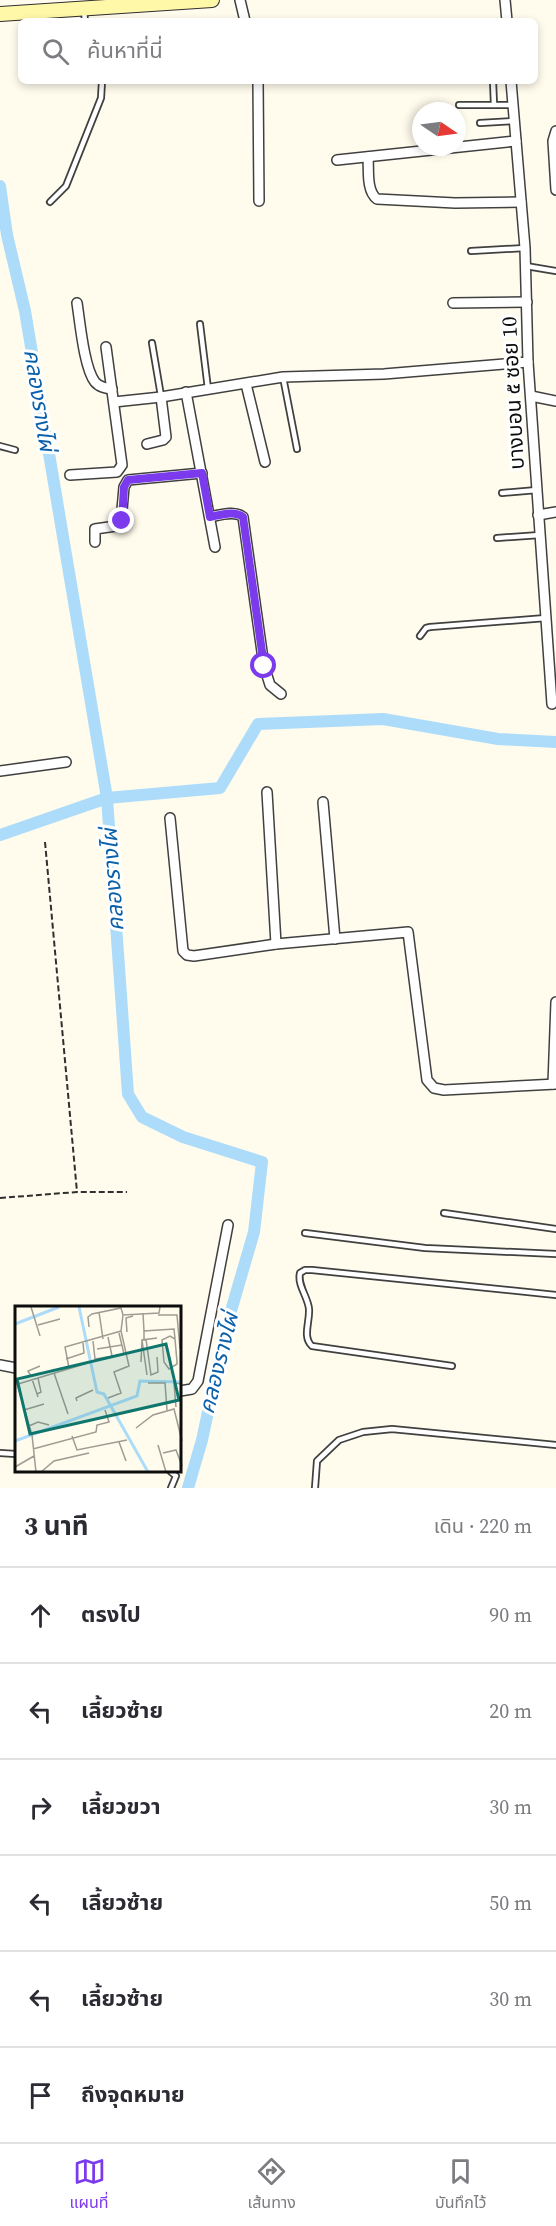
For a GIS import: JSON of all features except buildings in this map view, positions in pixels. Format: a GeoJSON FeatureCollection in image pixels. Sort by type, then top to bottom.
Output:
{"type":"FeatureCollection","features":[{"type":"Feature","properties":{"kind":"street"},"geometry":{"type":"LineString","coordinates":[[0,14],[84,14],[212,0]]}},
{"type":"Feature","properties":{"kind":"street"},"geometry":{"type":"LineString","coordinates":[[240,0],[244,18]]}},
{"type":"Feature","properties":{"kind":"street"},"geometry":{"type":"LineString","coordinates":[[505,0],[507,18]]}},
{"type":"Feature","properties":{"kind":"street"},"geometry":{"type":"LineString","coordinates":[[258,84],[259,201]]}},
{"type":"Feature","properties":{"kind":"street","name":"บางบอน ๕ ซอย 10"},"geometry":{"type":"LineString","coordinates":[[511,84],[525,248],[528,362],[552,704]]}},
{"type":"Feature","properties":{"kind":"street"},"geometry":{"type":"LineString","coordinates":[[556,131],[553,141],[556,190]]}},
{"type":"Feature","properties":{"kind":"street"},"geometry":{"type":"LineString","coordinates":[[337,160],[516,141]]}},
{"type":"Feature","properties":{"kind":"street"},"geometry":{"type":"LineString","coordinates":[[368,157],[370,190],[377,199],[454,203],[521,202]]}},
{"type":"Feature","properties":{"kind":"street"},"geometry":{"type":"LineString","coordinates":[[453,303],[527,302]]}},
{"type":"Feature","properties":{"kind":"street"},"geometry":{"type":"LineString","coordinates":[[77,303],[89,372],[95,383],[102,387],[112,388]]}},
{"type":"Feature","properties":{"kind":"street"},"geometry":{"type":"LineString","coordinates":[[70,476],[121,470],[122,460],[106,347]]}},
{"type":"Feature","properties":{"kind":"street"},"geometry":{"type":"LineString","coordinates":[[114,402],[161,397],[283,377],[384,374],[528,362]]}},
{"type":"Feature","properties":{"kind":"street"},"geometry":{"type":"LineString","coordinates":[[246,384],[265,462]]}},
{"type":"Feature","properties":{"kind":"street"},"geometry":{"type":"LineString","coordinates":[[186,392],[214,547]]}},
{"type":"Feature","properties":{"kind":"street"},"geometry":{"type":"LineString","coordinates":[[531,396],[556,401]]}},
{"type":"Feature","properties":{"kind":"street"},"geometry":{"type":"LineString","coordinates":[[147,444],[166,437],[161,397]]}},
{"type":"Feature","properties":{"kind":"street"},"geometry":{"type":"LineString","coordinates":[[95,542],[95,529],[117,526],[122,521],[124,487],[128,480],[202,473]]}},
{"type":"Feature","properties":{"kind":"street"},"geometry":{"type":"LineString","coordinates":[[538,515],[556,512]]}},
{"type":"Feature","properties":{"kind":"street"},"geometry":{"type":"LineString","coordinates":[[210,517],[235,513],[243,517],[264,666],[270,685],[281,694]]}},
{"type":"Feature","properties":{"kind":"street"},"geometry":{"type":"LineString","coordinates":[[0,771],[66,762]]}},
{"type":"Feature","properties":{"kind":"street"},"geometry":{"type":"LineString","coordinates":[[267,792],[276,944]]}},
{"type":"Feature","properties":{"kind":"street"},"geometry":{"type":"LineString","coordinates":[[324,802],[335,939]]}},
{"type":"Feature","properties":{"kind":"street"},"geometry":{"type":"LineString","coordinates":[[170,818],[183,951],[187,955],[408,932],[427,1080],[434,1088],[444,1090],[554,1084],[556,1002]]}},
{"type":"Feature","properties":{"kind":"street"},"geometry":{"type":"LineString","coordinates":[[182,1391],[192,1389],[198,1381],[228,1225]]}},
{"type":"Feature","properties":{"kind":"street"},"geometry":{"type":"LineString","coordinates":[[0,1365],[15,1368]]}},
{"type":"Feature","properties":{"kind":"lane"},"geometry":{"type":"LineString","coordinates":[[50,202],[66,186],[101,98],[102,84]]}},
{"type":"Feature","properties":{"kind":"lane"},"geometry":{"type":"LineString","coordinates":[[493,84],[494,105]]}},
{"type":"Feature","properties":{"kind":"lane"},"geometry":{"type":"LineString","coordinates":[[466,105],[513,105]]}},
{"type":"Feature","properties":{"kind":"lane"},"geometry":{"type":"LineString","coordinates":[[480,123],[514,121]]}},
{"type":"Feature","properties":{"kind":"lane"},"geometry":{"type":"LineString","coordinates":[[471,251],[525,248]]}},
{"type":"Feature","properties":{"kind":"lane"},"geometry":{"type":"LineString","coordinates":[[526,266],[556,271]]}},
{"type":"Feature","properties":{"kind":"lane"},"geometry":{"type":"LineString","coordinates":[[200,324],[208,389]]}},
{"type":"Feature","properties":{"kind":"lane"},"geometry":{"type":"LineString","coordinates":[[152,343],[161,397]]}},
{"type":"Feature","properties":{"kind":"lane"},"geometry":{"type":"LineString","coordinates":[[283,377],[297,449]]}},
{"type":"Feature","properties":{"kind":"lane"},"geometry":{"type":"LineString","coordinates":[[0,446],[15,450]]}},
{"type":"Feature","properties":{"kind":"lane"},"geometry":{"type":"LineString","coordinates":[[502,493],[537,490]]}},
{"type":"Feature","properties":{"kind":"lane"},"geometry":{"type":"LineString","coordinates":[[497,537],[540,535]]}},
{"type":"Feature","properties":{"kind":"lane"},"geometry":{"type":"LineString","coordinates":[[420,636],[426,628],[546,618]]}},
{"type":"Feature","properties":{"kind":"lane"},"geometry":{"type":"LineString","coordinates":[[444,1213],[556,1229]]}},
{"type":"Feature","properties":{"kind":"lane"},"geometry":{"type":"LineString","coordinates":[[305,1233],[425,1248],[556,1254]]}},
{"type":"Feature","properties":{"kind":"lane"},"geometry":{"type":"LineString","coordinates":[[452,1366],[312,1346],[307,1338],[309,1307],[299,1278],[300,1273],[312,1270],[556,1295]]}},
{"type":"Feature","properties":{"kind":"lane"},"geometry":{"type":"LineString","coordinates":[[315,1488],[318,1461],[339,1440],[363,1432],[392,1429],[556,1445]]}},
{"type":"Feature","properties":{"kind":"lane"},"geometry":{"type":"LineString","coordinates":[[0,1453],[15,1454]]}},
{"type":"Feature","properties":{"kind":"lane"},"geometry":{"type":"LineString","coordinates":[[171,1488],[176,1476],[172,1473]]}},
{"type":"Feature","properties":{"kind":"path"},"geometry":{"type":"LineString","coordinates":[[45,842],[77,1192]]}},
{"type":"Feature","properties":{"kind":"path"},"geometry":{"type":"LineString","coordinates":[[0,1198],[77,1192],[127,1192]]}},
{"type":"Feature","properties":{"kind":"waterway","name":"คลองรางไผ่"},"geometry":{"type":"LineString","coordinates":[[0,186],[7,235],[25,311],[107,798],[128,1094],[142,1117],[183,1137],[262,1162],[254,1232],[226,1328],[202,1440],[188,1488]]}},
{"type":"Feature","properties":{"kind":"waterway"},"geometry":{"type":"LineString","coordinates":[[0,835],[107,798],[220,788],[258,724],[383,719],[498,739],[556,742]]}},
{"type":"Feature","properties":{"kind":"route"},"geometry":{"type":"LineString","coordinates":[[122,521],[124,487],[128,480],[202,473],[210,517],[235,513],[243,517],[264,666]]}}]}
